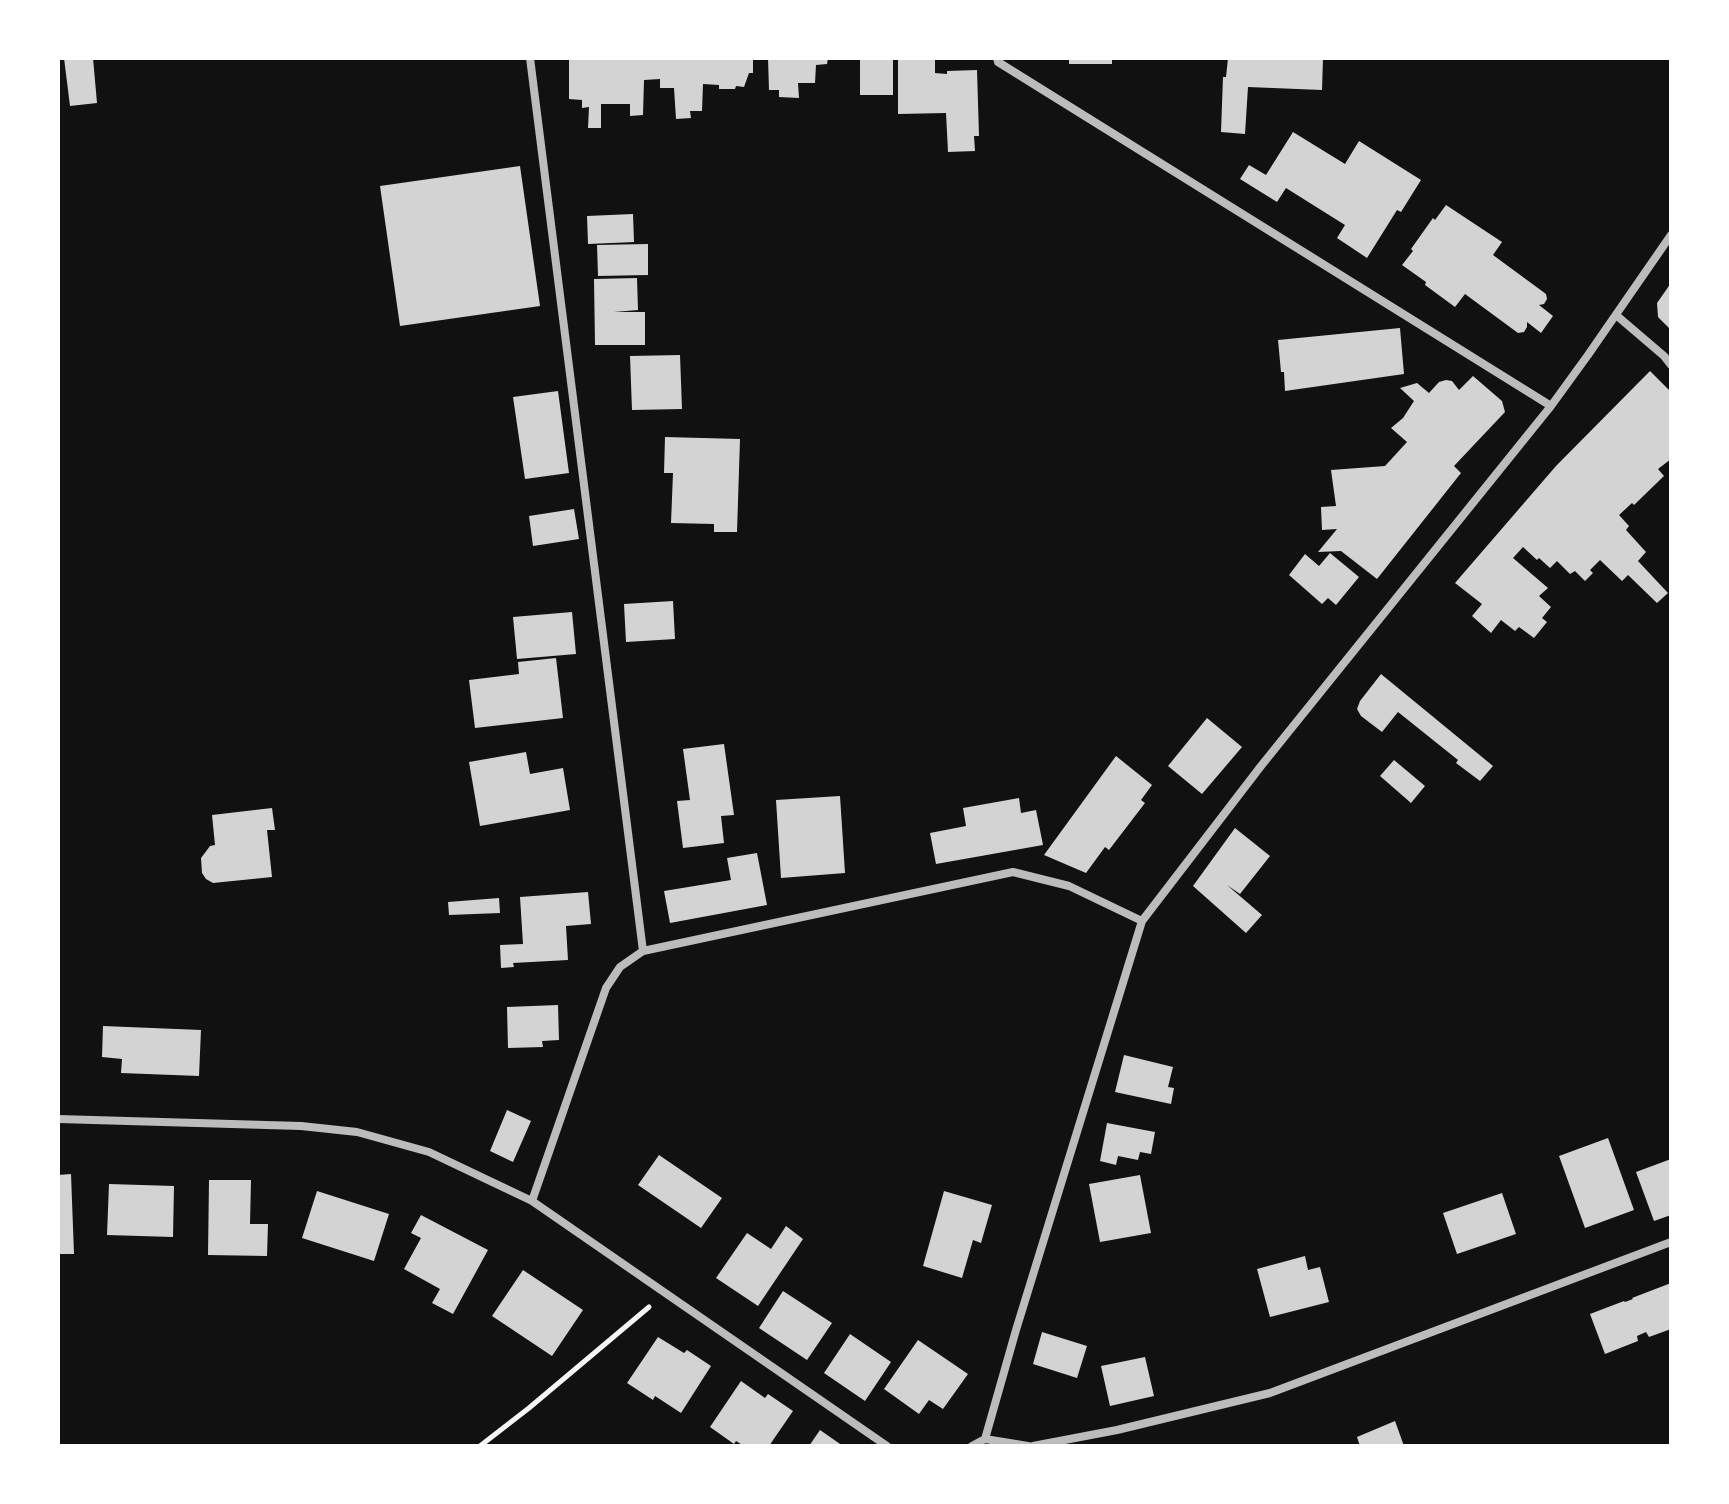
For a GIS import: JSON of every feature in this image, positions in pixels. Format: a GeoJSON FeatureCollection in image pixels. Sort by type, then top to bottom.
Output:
{"type":"FeatureCollection","features":[{"type":"Feature","properties":{"kind":"street"},"geometry":{"type":"LineString","coordinates":[[530,58],[643,951]]}},
{"type":"Feature","properties":{"kind":"street"},"geometry":{"type":"LineString","coordinates":[[997,58],[998,62],[1551,406]]}},
{"type":"Feature","properties":{"kind":"street"},"geometry":{"type":"LineString","coordinates":[[985,1439],[1142,921],[1261,766],[1551,406],[1671,235]]}},
{"type":"Feature","properties":{"kind":"street"},"geometry":{"type":"LineString","coordinates":[[1616,315],[1671,365]]}},
{"type":"Feature","properties":{"kind":"street"},"geometry":{"type":"LineString","coordinates":[[532,1201],[606,988],[620,967],[643,951],[1013,872],[1069,886],[1142,921]]}},
{"type":"Feature","properties":{"kind":"street"},"geometry":{"type":"LineString","coordinates":[[58,1119],[301,1126],[357,1132],[429,1152],[532,1201],[887,1446]]}},
{"type":"Feature","properties":{"kind":"street"},"geometry":{"type":"LineString","coordinates":[[972,1446],[985,1439],[1030,1446],[1117,1430],[1270,1393],[1671,1242]]}},
{"type":"Feature","properties":{"kind":"path"},"geometry":{"type":"LineString","coordinates":[[480,1446],[665,1293]]}},
{"type":"Feature","properties":{"kind":"building"},"geometry":{"type":"Polygon","coordinates":[[[64,58],[93,58],[97,103],[70,106],[64,58]]]}},
{"type":"Feature","properties":{"kind":"building"},"geometry":{"type":"Polygon","coordinates":[[[569,58],[753,58],[753,73],[749,73],[744,87],[736,86],[735,89],[719,89],[719,85],[703,84],[702,111],[690,111],[691,118],[676,119],[674,88],[660,88],[660,79],[644,80],[643,115],[630,116],[630,104],[601,104],[601,128],[588,128],[589,107],[582,108],[582,100],[569,99],[569,58]]]}},
{"type":"Feature","properties":{"kind":"building"},"geometry":{"type":"Polygon","coordinates":[[[768,58],[828,58],[827,64],[816,65],[815,83],[798,83],[799,98],[779,97],[779,90],[769,90],[768,58]]]}},
{"type":"Feature","properties":{"kind":"building"},"geometry":{"type":"Polygon","coordinates":[[[860,58],[893,58],[893,95],[860,95],[860,58]]]}},
{"type":"Feature","properties":{"kind":"building"},"geometry":{"type":"Polygon","coordinates":[[[898,58],[935,58],[935,73],[977,70],[979,136],[974,136],[975,151],[948,152],[946,113],[898,114],[898,58]]]}},
{"type":"Feature","properties":{"kind":"building"},"geometry":{"type":"Polygon","coordinates":[[[1069,58],[1112,58],[1112,64],[1069,64],[1069,58]]]}},
{"type":"Feature","properties":{"kind":"building"},"geometry":{"type":"Polygon","coordinates":[[[1228,58],[1323,58],[1322,90],[1248,87],[1245,134],[1221,132],[1223,77],[1226,77],[1228,58]]]}},
{"type":"Feature","properties":{"kind":"building"},"geometry":{"type":"Polygon","coordinates":[[[1293,132],[1345,164],[1359,141],[1421,180],[1401,212],[1397,210],[1367,258],[1337,238],[1345,225],[1286,188],[1277,202],[1240,179],[1249,165],[1266,175],[1293,132]]]}},
{"type":"Feature","properties":{"kind":"building"},"geometry":{"type":"Polygon","coordinates":[[[520,166],[540,306],[400,326],[380,186],[520,166]]]}},
{"type":"Feature","properties":{"kind":"building"},"geometry":{"type":"Polygon","coordinates":[[[1446,205],[1502,242],[1493,255],[1546,294],[1544,304],[1539,305],[1553,316],[1541,333],[1527,322],[1524,332],[1518,333],[1465,294],[1455,307],[1402,265],[1433,218],[1435,220],[1446,205]]]}},
{"type":"Feature","properties":{"kind":"building"},"geometry":{"type":"Polygon","coordinates":[[[633,214],[634,242],[588,244],[587,216],[633,214]]]}},
{"type":"Feature","properties":{"kind":"building"},"geometry":{"type":"Polygon","coordinates":[[[648,244],[648,275],[598,276],[597,245],[648,244]]]}},
{"type":"Feature","properties":{"kind":"building"},"geometry":{"type":"Polygon","coordinates":[[[637,278],[638,310],[614,312],[645,312],[645,345],[595,345],[594,279],[637,278]]]}},
{"type":"Feature","properties":{"kind":"building"},"geometry":{"type":"Polygon","coordinates":[[[1671,283],[1671,330],[1658,317],[1657,303],[1671,283]]]}},
{"type":"Feature","properties":{"kind":"building"},"geometry":{"type":"Polygon","coordinates":[[[1400,328],[1404,374],[1285,391],[1278,340],[1400,328]]]}},
{"type":"Feature","properties":{"kind":"building"},"geometry":{"type":"Polygon","coordinates":[[[680,355],[682,409],[632,410],[630,356],[680,355]]]}},
{"type":"Feature","properties":{"kind":"building"},"geometry":{"type":"Polygon","coordinates":[[[1650,371],[1671,392],[1671,459],[1658,469],[1664,476],[1619,515],[1629,526],[1626,530],[1646,552],[1638,561],[1668,593],[1657,603],[1628,575],[1622,581],[1600,560],[1585,581],[1575,571],[1570,574],[1557,561],[1550,568],[1523,547],[1513,558],[1548,588],[1539,596],[1551,607],[1542,618],[1547,622],[1534,638],[1519,627],[1515,631],[1501,620],[1491,633],[1472,616],[1482,604],[1455,583],[1556,466],[1650,371]]]}},
{"type":"Feature","properties":{"kind":"building"},"geometry":{"type":"Polygon","coordinates":[[[1473,376],[1502,401],[1505,412],[1454,466],[1461,473],[1377,579],[1341,551],[1318,552],[1337,529],[1322,530],[1321,507],[1336,506],[1331,470],[1385,466],[1407,442],[1391,428],[1403,418],[1414,401],[1400,388],[1417,383],[1429,393],[1439,382],[1446,380],[1452,381],[1459,390],[1473,376]]]}},
{"type":"Feature","properties":{"kind":"building"},"geometry":{"type":"Polygon","coordinates":[[[558,391],[569,473],[525,479],[513,397],[558,391]]]}},
{"type":"Feature","properties":{"kind":"building"},"geometry":{"type":"Polygon","coordinates":[[[665,437],[740,439],[737,532],[714,532],[714,524],[671,523],[673,473],[664,473],[665,437]]]}},
{"type":"Feature","properties":{"kind":"building"},"geometry":{"type":"Polygon","coordinates":[[[574,509],[579,539],[533,546],[529,516],[574,509]]]}},
{"type":"Feature","properties":{"kind":"building"},"geometry":{"type":"Polygon","coordinates":[[[1330,553],[1359,577],[1336,605],[1328,598],[1322,604],[1289,575],[1305,554],[1319,566],[1330,553]]]}},
{"type":"Feature","properties":{"kind":"building"},"geometry":{"type":"Polygon","coordinates":[[[673,601],[675,639],[626,642],[624,604],[673,601]]]}},
{"type":"Feature","properties":{"kind":"building"},"geometry":{"type":"Polygon","coordinates":[[[572,612],[576,654],[517,659],[513,617],[572,612]]]}},
{"type":"Feature","properties":{"kind":"building"},"geometry":{"type":"Polygon","coordinates":[[[556,658],[563,718],[475,728],[469,680],[519,674],[518,662],[556,658]]]}},
{"type":"Feature","properties":{"kind":"building"},"geometry":{"type":"Polygon","coordinates":[[[1381,674],[1493,766],[1480,781],[1398,712],[1382,732],[1361,716],[1357,709],[1360,701],[1381,674]]]}},
{"type":"Feature","properties":{"kind":"building"},"geometry":{"type":"Polygon","coordinates":[[[1207,718],[1242,747],[1202,794],[1168,766],[1207,718]]]}},
{"type":"Feature","properties":{"kind":"building"},"geometry":{"type":"Polygon","coordinates":[[[724,744],[734,815],[721,816],[724,843],[683,848],[677,801],[690,800],[683,749],[724,744]]]}},
{"type":"Feature","properties":{"kind":"building"},"geometry":{"type":"Polygon","coordinates":[[[526,752],[530,774],[563,768],[570,810],[480,826],[469,762],[526,752]]]}},
{"type":"Feature","properties":{"kind":"building"},"geometry":{"type":"Polygon","coordinates":[[[1116,756],[1152,785],[1141,800],[1145,803],[1109,850],[1105,847],[1086,873],[1044,855],[1116,756]]]}},
{"type":"Feature","properties":{"kind":"building"},"geometry":{"type":"Polygon","coordinates":[[[1394,760],[1425,786],[1411,803],[1380,776],[1394,760]]]}},
{"type":"Feature","properties":{"kind":"building"},"geometry":{"type":"Polygon","coordinates":[[[840,796],[845,873],[781,878],[776,800],[840,796]]]}},
{"type":"Feature","properties":{"kind":"building"},"geometry":{"type":"Polygon","coordinates":[[[1019,798],[1021,813],[1036,810],[1043,845],[936,864],[930,833],[966,826],[963,808],[1019,798]]]}},
{"type":"Feature","properties":{"kind":"building"},"geometry":{"type":"Polygon","coordinates":[[[272,808],[275,830],[267,830],[272,877],[213,883],[206,879],[202,873],[201,858],[210,846],[215,845],[212,815],[272,808]]]}},
{"type":"Feature","properties":{"kind":"building"},"geometry":{"type":"Polygon","coordinates":[[[1235,828],[1270,856],[1240,894],[1227,885],[1262,915],[1246,933],[1193,886],[1235,828]]]}},
{"type":"Feature","properties":{"kind":"building"},"geometry":{"type":"Polygon","coordinates":[[[757,853],[767,905],[670,923],[664,891],[731,880],[727,858],[757,853]]]}},
{"type":"Feature","properties":{"kind":"building"},"geometry":{"type":"Polygon","coordinates":[[[588,892],[591,924],[566,926],[568,960],[513,963],[514,967],[501,968],[500,945],[523,944],[520,897],[588,892]]]}},
{"type":"Feature","properties":{"kind":"building"},"geometry":{"type":"Polygon","coordinates":[[[499,898],[500,913],[449,915],[448,902],[499,898]]]}},
{"type":"Feature","properties":{"kind":"building"},"geometry":{"type":"Polygon","coordinates":[[[558,1005],[559,1040],[542,1041],[543,1047],[508,1048],[507,1007],[558,1005]]]}},
{"type":"Feature","properties":{"kind":"building"},"geometry":{"type":"Polygon","coordinates":[[[103,1026],[201,1030],[199,1076],[121,1073],[122,1059],[102,1057],[103,1026]]]}},
{"type":"Feature","properties":{"kind":"building"},"geometry":{"type":"Polygon","coordinates":[[[1124,1055],[1173,1067],[1168,1087],[1174,1088],[1171,1104],[1115,1092],[1124,1055]]]}},
{"type":"Feature","properties":{"kind":"building"},"geometry":{"type":"Polygon","coordinates":[[[507,1110],[531,1121],[513,1162],[490,1151],[507,1110]]]}},
{"type":"Feature","properties":{"kind":"building"},"geometry":{"type":"Polygon","coordinates":[[[1107,1123],[1155,1132],[1151,1154],[1140,1152],[1138,1160],[1118,1156],[1116,1165],[1100,1161],[1107,1123]]]}},
{"type":"Feature","properties":{"kind":"building"},"geometry":{"type":"Polygon","coordinates":[[[1608,1138],[1634,1210],[1585,1228],[1559,1156],[1608,1138]]]}},
{"type":"Feature","properties":{"kind":"building"},"geometry":{"type":"Polygon","coordinates":[[[659,1155],[722,1198],[701,1228],[638,1185],[659,1155]]]}},
{"type":"Feature","properties":{"kind":"building"},"geometry":{"type":"Polygon","coordinates":[[[1671,1159],[1671,1215],[1654,1221],[1636,1172],[1671,1159]]]}},
{"type":"Feature","properties":{"kind":"building"},"geometry":{"type":"Polygon","coordinates":[[[71,1174],[74,1254],[58,1254],[58,1175],[71,1174]]]}},
{"type":"Feature","properties":{"kind":"building"},"geometry":{"type":"Polygon","coordinates":[[[1140,1175],[1151,1233],[1100,1242],[1089,1184],[1140,1175]]]}},
{"type":"Feature","properties":{"kind":"building"},"geometry":{"type":"Polygon","coordinates":[[[209,1180],[251,1180],[250,1224],[268,1224],[267,1256],[208,1255],[209,1180]]]}},
{"type":"Feature","properties":{"kind":"building"},"geometry":{"type":"Polygon","coordinates":[[[109,1184],[174,1186],[173,1237],[107,1235],[109,1184]]]}},
{"type":"Feature","properties":{"kind":"building"},"geometry":{"type":"Polygon","coordinates":[[[317,1191],[389,1214],[374,1261],[302,1238],[317,1191]]]}},
{"type":"Feature","properties":{"kind":"building"},"geometry":{"type":"Polygon","coordinates":[[[944,1191],[992,1205],[981,1243],[973,1240],[962,1278],[923,1266],[944,1191]]]}},
{"type":"Feature","properties":{"kind":"building"},"geometry":{"type":"Polygon","coordinates":[[[1502,1193],[1516,1234],[1457,1254],[1443,1213],[1502,1193]]]}},
{"type":"Feature","properties":{"kind":"building"},"geometry":{"type":"Polygon","coordinates":[[[421,1215],[488,1250],[453,1314],[432,1303],[440,1289],[404,1269],[421,1238],[411,1233],[421,1215]]]}},
{"type":"Feature","properties":{"kind":"building"},"geometry":{"type":"Polygon","coordinates":[[[786,1226],[803,1239],[758,1306],[716,1278],[747,1233],[771,1249],[786,1226]]]}},
{"type":"Feature","properties":{"kind":"building"},"geometry":{"type":"Polygon","coordinates":[[[1305,1256],[1308,1270],[1320,1267],[1329,1302],[1270,1317],[1257,1269],[1305,1256]]]}},
{"type":"Feature","properties":{"kind":"building"},"geometry":{"type":"Polygon","coordinates":[[[523,1270],[583,1310],[552,1356],[492,1316],[523,1270]]]}},
{"type":"Feature","properties":{"kind":"building"},"geometry":{"type":"Polygon","coordinates":[[[1671,1283],[1671,1329],[1649,1337],[1646,1332],[1637,1336],[1638,1341],[1605,1354],[1590,1314],[1671,1283]]]}},
{"type":"Feature","properties":{"kind":"building"},"geometry":{"type":"Polygon","coordinates":[[[783,1291],[832,1323],[807,1360],[759,1328],[783,1291]]]}},
{"type":"Feature","properties":{"kind":"building"},"geometry":{"type":"Polygon","coordinates":[[[1042,1332],[1087,1346],[1077,1378],[1033,1364],[1042,1332]]]}},
{"type":"Feature","properties":{"kind":"building"},"geometry":{"type":"Polygon","coordinates":[[[850,1334],[891,1362],[865,1401],[824,1373],[850,1334]]]}},
{"type":"Feature","properties":{"kind":"building"},"geometry":{"type":"Polygon","coordinates":[[[658,1337],[684,1353],[687,1350],[711,1366],[681,1413],[627,1383],[658,1337]]]}},
{"type":"Feature","properties":{"kind":"building"},"geometry":{"type":"Polygon","coordinates":[[[918,1340],[968,1374],[943,1409],[929,1400],[919,1414],[884,1389],[918,1340]]]}},
{"type":"Feature","properties":{"kind":"building"},"geometry":{"type":"Polygon","coordinates":[[[1145,1357],[1154,1396],[1110,1406],[1101,1366],[1145,1357]]]}},
{"type":"Feature","properties":{"kind":"building"},"geometry":{"type":"Polygon","coordinates":[[[741,1381],[765,1398],[768,1394],[793,1411],[769,1446],[744,1446],[736,1441],[734,1444],[710,1427],[741,1381]]]}},
{"type":"Feature","properties":{"kind":"building"},"geometry":{"type":"Polygon","coordinates":[[[1395,1421],[1404,1446],[1360,1446],[1357,1437],[1395,1421]]]}},
{"type":"Feature","properties":{"kind":"building"},"geometry":{"type":"Polygon","coordinates":[[[820,1430],[843,1446],[809,1446],[820,1430]]]}}]}
